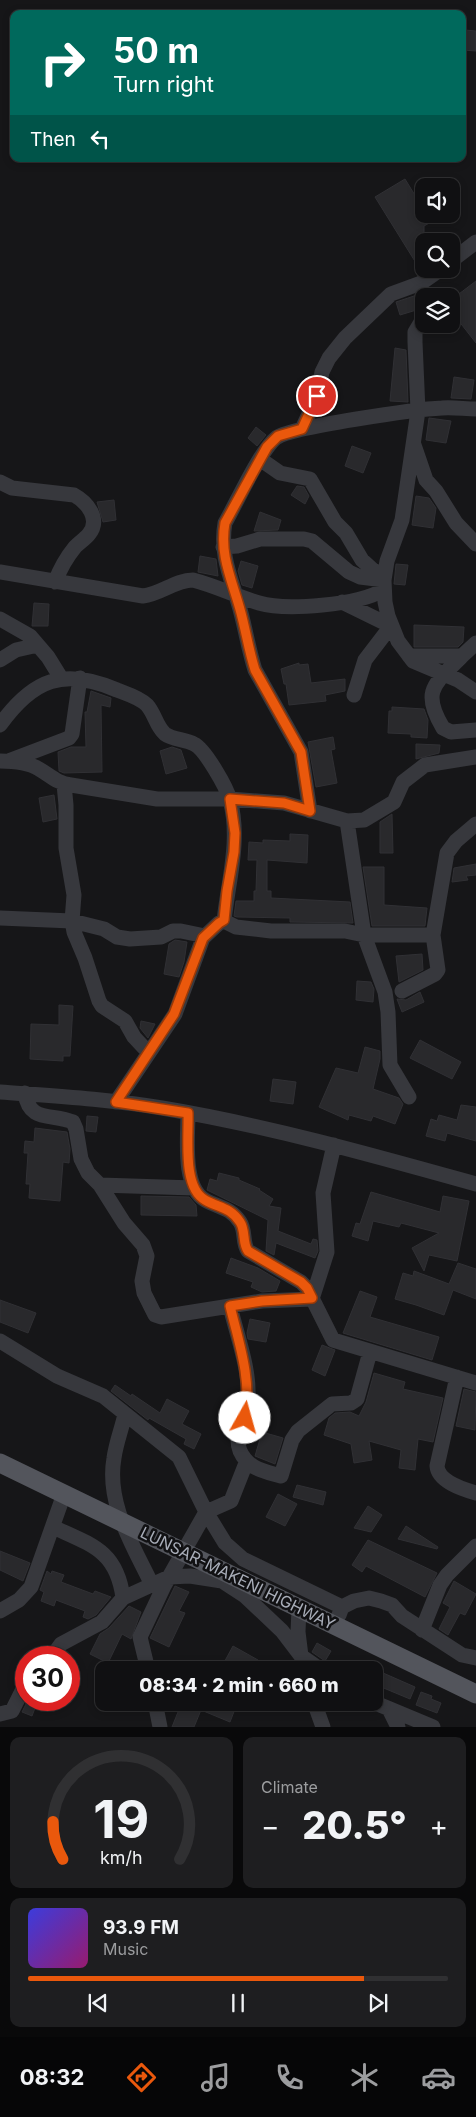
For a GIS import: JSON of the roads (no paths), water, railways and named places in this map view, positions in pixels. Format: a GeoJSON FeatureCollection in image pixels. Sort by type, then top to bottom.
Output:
{"type":"FeatureCollection","features":[{"type":"Feature","properties":{"kind":"main road","name":"LUNSAR-MAKENI HIGHWAY"},"geometry":{"type":"LineString","coordinates":[[0,1464],[476,1694]]}},
{"type":"Feature","properties":{"kind":"street"},"geometry":{"type":"LineString","coordinates":[[460,254],[476,242]]}},
{"type":"Feature","properties":{"kind":"street"},"geometry":{"type":"LineString","coordinates":[[425,288],[433,278]]}},
{"type":"Feature","properties":{"kind":"street"},"geometry":{"type":"LineString","coordinates":[[302,429],[317,396],[322,372],[329,358],[345,338],[392,294],[415,291]]}},
{"type":"Feature","properties":{"kind":"street"},"geometry":{"type":"LineString","coordinates":[[416,333],[414,342],[418,411],[402,520],[387,561],[384,582],[391,626],[403,649],[420,665],[458,680],[476,692]]}},
{"type":"Feature","properties":{"kind":"street"},"geometry":{"type":"LineString","coordinates":[[310,811],[301,752],[255,670],[223,547],[225,523],[267,447],[278,436],[302,429],[418,411],[441,408],[476,409]]}},
{"type":"Feature","properties":{"kind":"street"},"geometry":{"type":"LineString","coordinates":[[413,441],[426,480],[436,491],[456,523],[476,544]]}},
{"type":"Feature","properties":{"kind":"street"},"geometry":{"type":"LineString","coordinates":[[260,459],[280,473],[310,479],[334,522],[346,534],[362,560],[384,582]]}},
{"type":"Feature","properties":{"kind":"street"},"geometry":{"type":"LineString","coordinates":[[0,482],[12,488],[74,495],[82,500],[92,514],[94,521],[90,533],[67,558],[55,582]]}},
{"type":"Feature","properties":{"kind":"street"},"geometry":{"type":"LineString","coordinates":[[223,547],[237,546],[260,540],[304,538],[360,578],[384,582]]}},
{"type":"Feature","properties":{"kind":"street"},"geometry":{"type":"LineString","coordinates":[[0,572],[143,596],[155,594],[184,580],[193,580],[260,603],[291,606],[342,602],[375,595],[384,582]]}},
{"type":"Feature","properties":{"kind":"street"},"geometry":{"type":"LineString","coordinates":[[342,602],[391,626]]}},
{"type":"Feature","properties":{"kind":"street"},"geometry":{"type":"LineString","coordinates":[[0,619],[30,636],[60,678]]}},
{"type":"Feature","properties":{"kind":"street"},"geometry":{"type":"LineString","coordinates":[[354,696],[365,660],[391,626]]}},
{"type":"Feature","properties":{"kind":"street"},"geometry":{"type":"LineString","coordinates":[[476,643],[443,675],[432,689],[431,697],[443,728],[451,732],[476,730]]}},
{"type":"Feature","properties":{"kind":"street"},"geometry":{"type":"LineString","coordinates":[[0,660],[16,650],[38,645]]}},
{"type":"Feature","properties":{"kind":"street"},"geometry":{"type":"LineString","coordinates":[[409,656],[462,656]]}},
{"type":"Feature","properties":{"kind":"street"},"geometry":{"type":"LineString","coordinates":[[0,724],[10,710],[39,686],[60,678],[80,678],[100,682],[138,698],[148,706],[168,736],[195,744],[204,752],[230,799],[235,833],[224,920],[205,936],[174,1014],[116,1102]]}},
{"type":"Feature","properties":{"kind":"street"},"geometry":{"type":"LineString","coordinates":[[4,761],[69,738],[72,734],[80,678]]}},
{"type":"Feature","properties":{"kind":"street"},"geometry":{"type":"LineString","coordinates":[[4,761],[29,764],[38,768],[52,779],[64,784],[157,799],[230,799],[284,803],[347,821],[364,820],[394,802],[403,782],[425,765],[476,757]]}},
{"type":"Feature","properties":{"kind":"street"},"geometry":{"type":"LineString","coordinates":[[64,784],[66,848],[74,895],[72,921],[74,932],[102,1006],[125,1021],[134,1037],[148,1052]]}},
{"type":"Feature","properties":{"kind":"street"},"geometry":{"type":"LineString","coordinates":[[347,821],[364,935],[385,992],[388,1012],[390,1065],[409,1097]]}},
{"type":"Feature","properties":{"kind":"street"},"geometry":{"type":"LineString","coordinates":[[402,991],[435,974],[438,970],[433,935],[447,853],[456,841],[476,824]]}},
{"type":"Feature","properties":{"kind":"street"},"geometry":{"type":"LineString","coordinates":[[0,918],[72,921],[104,929],[118,937],[130,939],[161,938],[172,932],[182,931],[205,936]]}},
{"type":"Feature","properties":{"kind":"street"},"geometry":{"type":"LineString","coordinates":[[224,920],[236,927],[262,930],[345,931],[364,935],[433,935]]}},
{"type":"Feature","properties":{"kind":"street"},"geometry":{"type":"LineString","coordinates":[[0,1092],[116,1102],[188,1113],[334,1144],[476,1184]]}},
{"type":"Feature","properties":{"kind":"street"},"geometry":{"type":"LineString","coordinates":[[26,1094],[30,1110],[39,1115],[66,1119],[73,1122],[81,1158],[88,1173],[100,1185],[124,1223],[143,1245],[147,1256],[142,1280],[144,1293],[155,1315],[168,1317],[262,1301],[312,1298]]}},
{"type":"Feature","properties":{"kind":"street"},"geometry":{"type":"LineString","coordinates":[[188,1113],[189,1176],[194,1188],[206,1201],[222,1206],[233,1214],[241,1224],[244,1235],[244,1247],[248,1251],[301,1282],[307,1288],[333,1340],[476,1383]]}},
{"type":"Feature","properties":{"kind":"street"},"geometry":{"type":"LineString","coordinates":[[312,1298],[327,1252],[323,1193],[334,1144]]}},
{"type":"Feature","properties":{"kind":"street"},"geometry":{"type":"LineString","coordinates":[[100,1185],[194,1188]]}},
{"type":"Feature","properties":{"kind":"street"},"geometry":{"type":"LineString","coordinates":[[230,1306],[245,1368],[248,1400],[238,1443],[246,1462],[261,1470],[281,1476],[292,1440],[298,1431],[332,1404],[351,1403],[356,1399],[370,1352]]}},
{"type":"Feature","properties":{"kind":"street"},"geometry":{"type":"LineString","coordinates":[[0,1341],[57,1376],[103,1396],[179,1457],[206,1512],[225,1543],[243,1559],[342,1607]]}},
{"type":"Feature","properties":{"kind":"street"},"geometry":{"type":"LineString","coordinates":[[456,1377],[437,1473],[442,1478],[476,1493]]}},
{"type":"Feature","properties":{"kind":"street"},"geometry":{"type":"LineString","coordinates":[[125,1414],[113,1459],[115,1505],[152,1585]]}},
{"type":"Feature","properties":{"kind":"street"},"geometry":{"type":"LineString","coordinates":[[146,1661],[140,1637],[169,1577],[206,1512],[231,1501],[246,1462]]}},
{"type":"Feature","properties":{"kind":"street"},"geometry":{"type":"LineString","coordinates":[[0,1611],[19,1600],[31,1587],[64,1494]]}},
{"type":"Feature","properties":{"kind":"street"},"geometry":{"type":"LineString","coordinates":[[52,1527],[84,1542],[107,1556],[120,1580],[123,1598]]}},
{"type":"Feature","properties":{"kind":"street"},"geometry":{"type":"LineString","coordinates":[[422,1630],[446,1575],[476,1546]]}},
{"type":"Feature","properties":{"kind":"street"},"geometry":{"type":"LineString","coordinates":[[60,1646],[102,1622],[123,1598],[169,1577],[190,1576],[222,1581],[245,1596],[265,1614],[301,1661]]}},
{"type":"Feature","properties":{"kind":"street"},"geometry":{"type":"LineString","coordinates":[[335,1626],[342,1607],[354,1601],[369,1598],[392,1605],[402,1616],[422,1630],[462,1655],[476,1658]]}},
{"type":"Feature","properties":{"kind":"street"},"geometry":{"type":"LineString","coordinates":[[299,1608],[298,1632],[303,1661]]}},
{"type":"Feature","properties":{"kind":"street"},"geometry":{"type":"LineString","coordinates":[[0,1714],[12,1711],[15,1705]]}},
{"type":"Feature","properties":{"kind":"street"},"geometry":{"type":"LineString","coordinates":[[383,1707],[433,1727]]}},
{"type":"Feature","properties":{"kind":"street"},"geometry":{"type":"LineString","coordinates":[[388,1709],[398,1727]]}},
{"type":"Feature","properties":{"kind":"street"},"geometry":{"type":"LineString","coordinates":[[157,1711],[160,1727]]}},
{"type":"Feature","properties":{"kind":"street"},"geometry":{"type":"LineString","coordinates":[[317,1711],[323,1727]]}}]}
